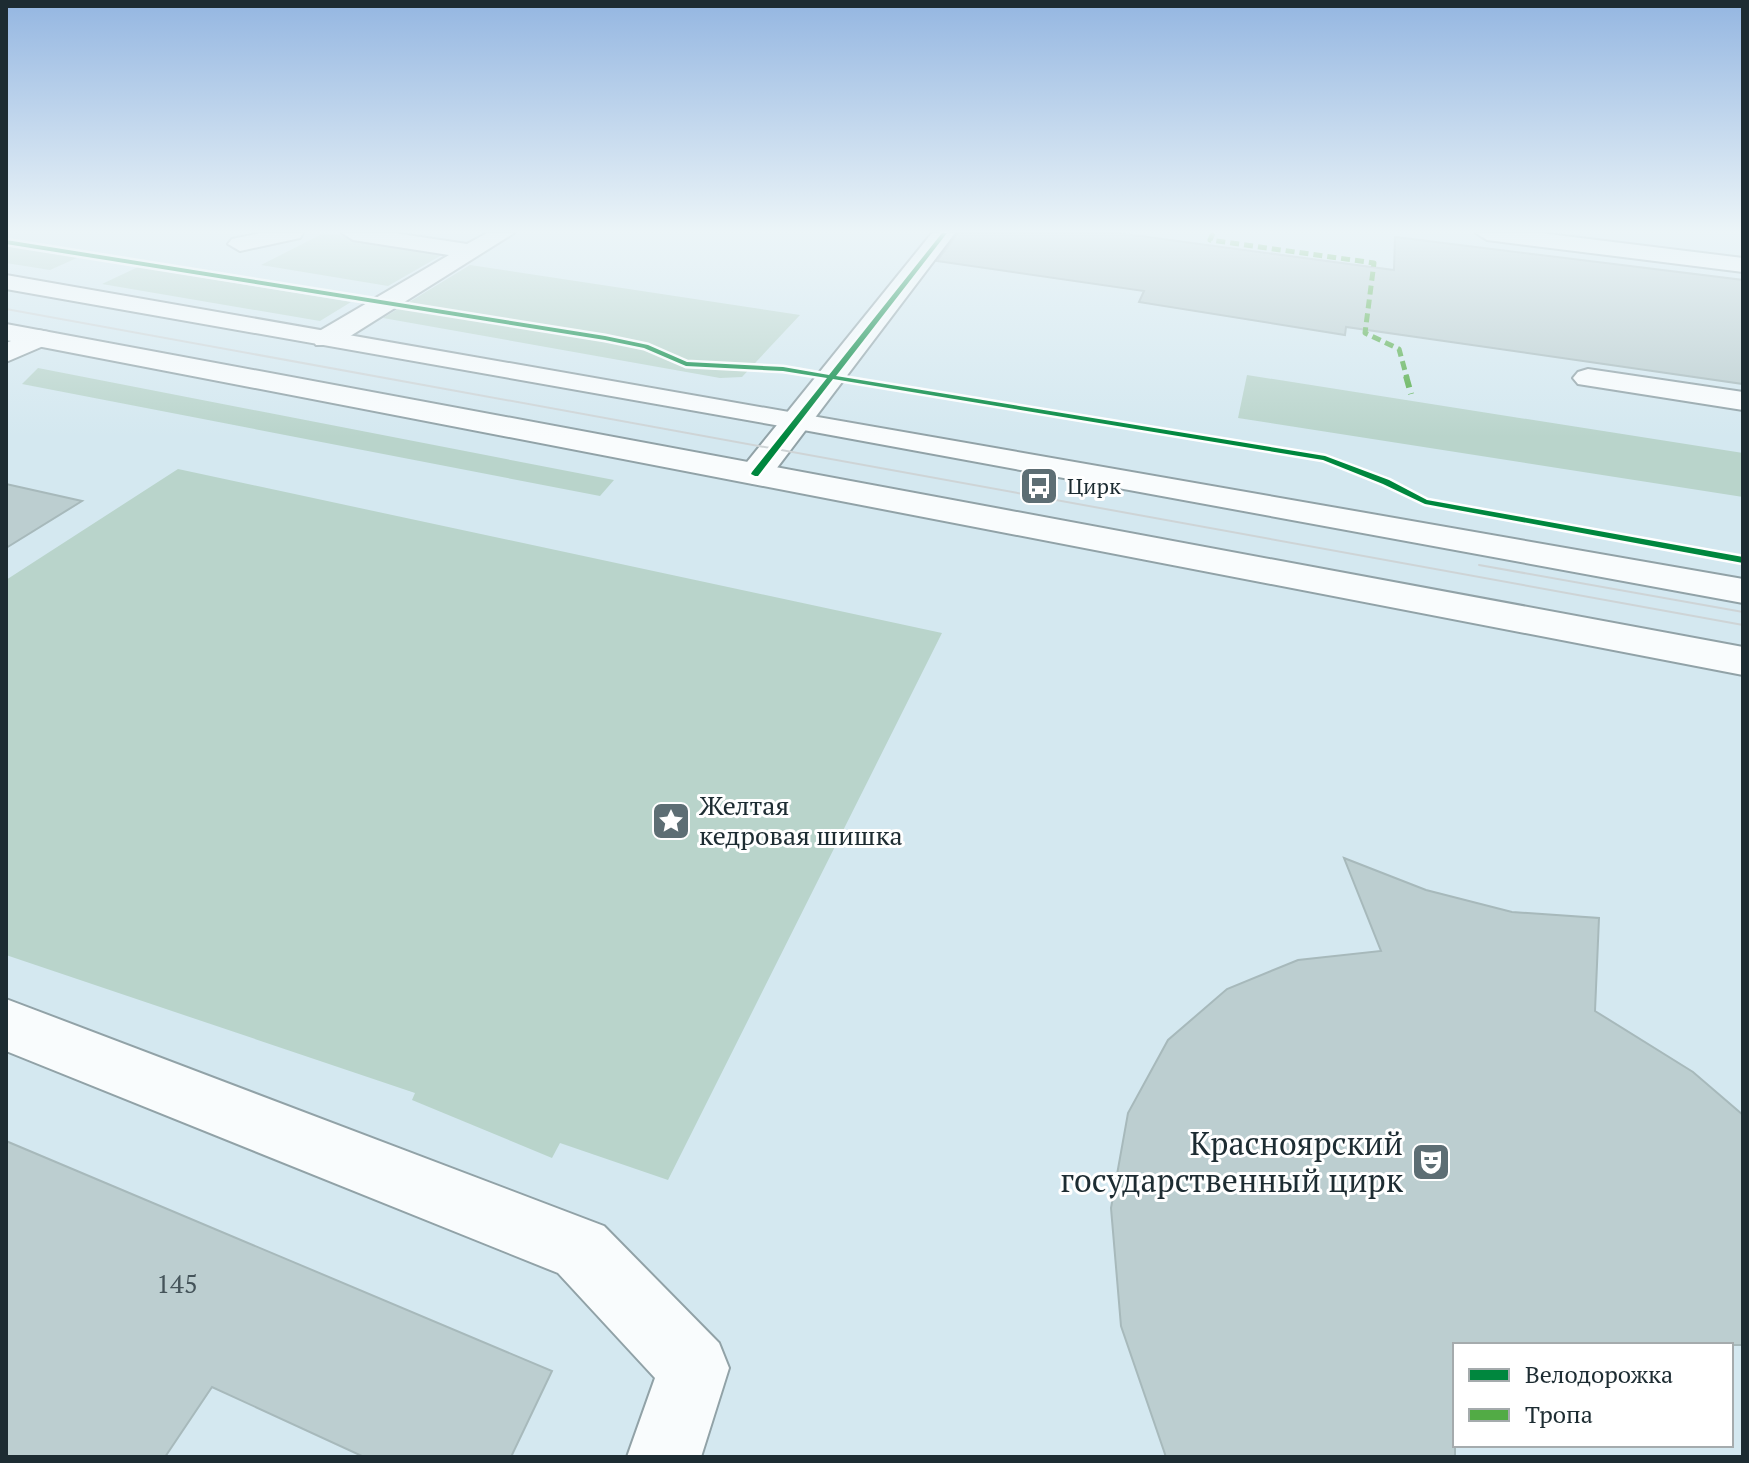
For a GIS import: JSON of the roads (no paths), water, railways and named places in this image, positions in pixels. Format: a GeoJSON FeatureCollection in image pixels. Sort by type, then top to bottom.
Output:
{"type":"FeatureCollection","features":[{"type":"Feature","properties":{"kind":"main road"},"geometry":{"type":"LineString","coordinates":[[114,301],[798,420],[1743,591]]}},
{"type":"Feature","properties":{"kind":"main road"},"geometry":{"type":"LineString","coordinates":[[326,339],[389,301]]}},
{"type":"Feature","properties":{"kind":"main road"},"geometry":{"type":"LineString","coordinates":[[755,474],[891,301]]}},
{"type":"Feature","properties":{"kind":"main road"},"geometry":{"type":"LineString","coordinates":[[6,354],[22,335],[1743,661]]}},
{"type":"Feature","properties":{"kind":"main road"},"geometry":{"type":"LineString","coordinates":[[1588,378],[1743,401]]}},
{"type":"Feature","properties":{"kind":"main road"},"geometry":{"type":"LineString","coordinates":[[6,1025],[581,1249],[694,1368],[664,1457]]}},
{"type":"Feature","properties":{"kind":"tram line"},"geometry":{"type":"LineString","coordinates":[[6,309],[1743,625]]}},
{"type":"Feature","properties":{"kind":"tram line"},"geometry":{"type":"LineString","coordinates":[[1479,565],[1743,612]]}},
{"type":"Feature","properties":{"kind":"place","name":"Цирк"},"geometry":{"type":"Point","coordinates":[1039,486]}},
{"type":"Feature","properties":{"kind":"place","name":"Желтая кедровая шишка"},"geometry":{"type":"Point","coordinates":[671,821]}},
{"type":"Feature","properties":{"kind":"place","name":"Красноярский государственный цирк"},"geometry":{"type":"Point","coordinates":[1431,1162]}}]}
